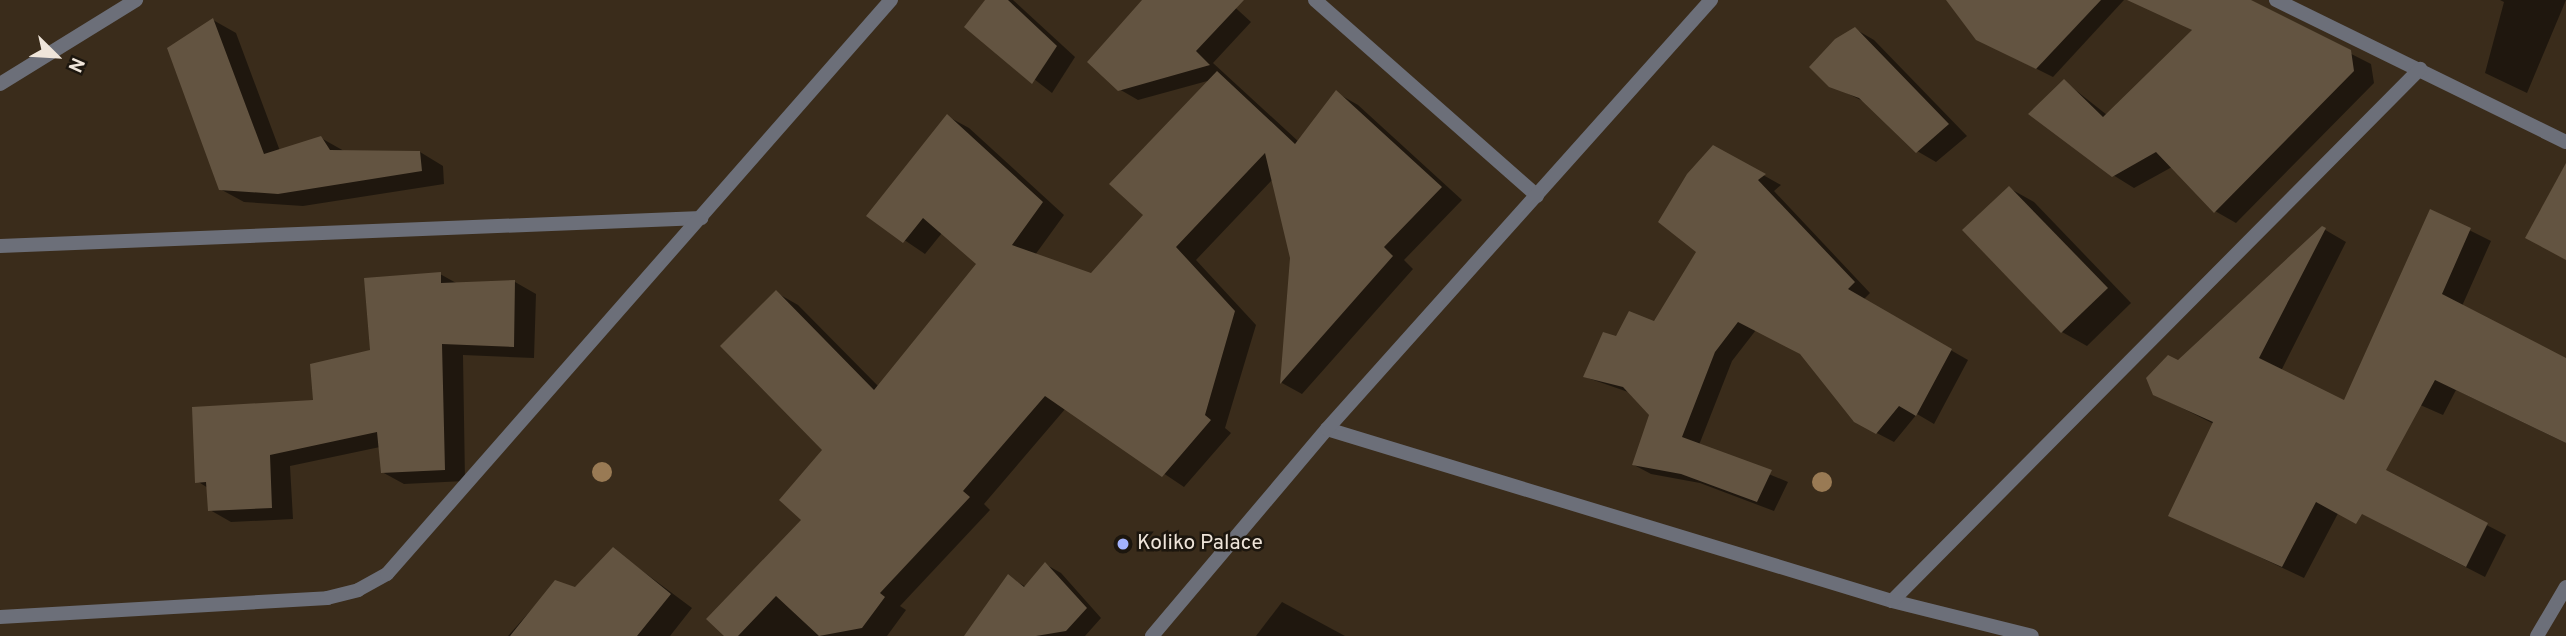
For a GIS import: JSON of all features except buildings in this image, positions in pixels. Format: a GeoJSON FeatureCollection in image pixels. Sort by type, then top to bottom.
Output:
{"type":"FeatureCollection","features":[{"type":"Feature","properties":{"kind":"street"},"geometry":{"type":"LineString","coordinates":[[0,84],[136,0]]}},
{"type":"Feature","properties":{"kind":"street"},"geometry":{"type":"LineString","coordinates":[[0,617],[327,598],[358,590],[387,574],[891,0]]}},
{"type":"Feature","properties":{"kind":"street"},"geometry":{"type":"LineString","coordinates":[[1315,0],[1537,196]]}},
{"type":"Feature","properties":{"kind":"street"},"geometry":{"type":"LineString","coordinates":[[1152,636],[1327,429],[1711,0]]}},
{"type":"Feature","properties":{"kind":"street"},"geometry":{"type":"LineString","coordinates":[[2276,0],[2566,142]]}},
{"type":"Feature","properties":{"kind":"street"},"geometry":{"type":"LineString","coordinates":[[1892,601],[2420,69]]}},
{"type":"Feature","properties":{"kind":"street"},"geometry":{"type":"LineString","coordinates":[[0,246],[701,218]]}},
{"type":"Feature","properties":{"kind":"street"},"geometry":{"type":"LineString","coordinates":[[1327,429],[1892,601],[2032,636]]}},
{"type":"Feature","properties":{"kind":"street"},"geometry":{"type":"LineString","coordinates":[[2537,636],[2566,587]]}},
{"type":"Feature","properties":{"kind":"place","name":"Koliko Palace"},"geometry":{"type":"Point","coordinates":[1123,544]}}]}
